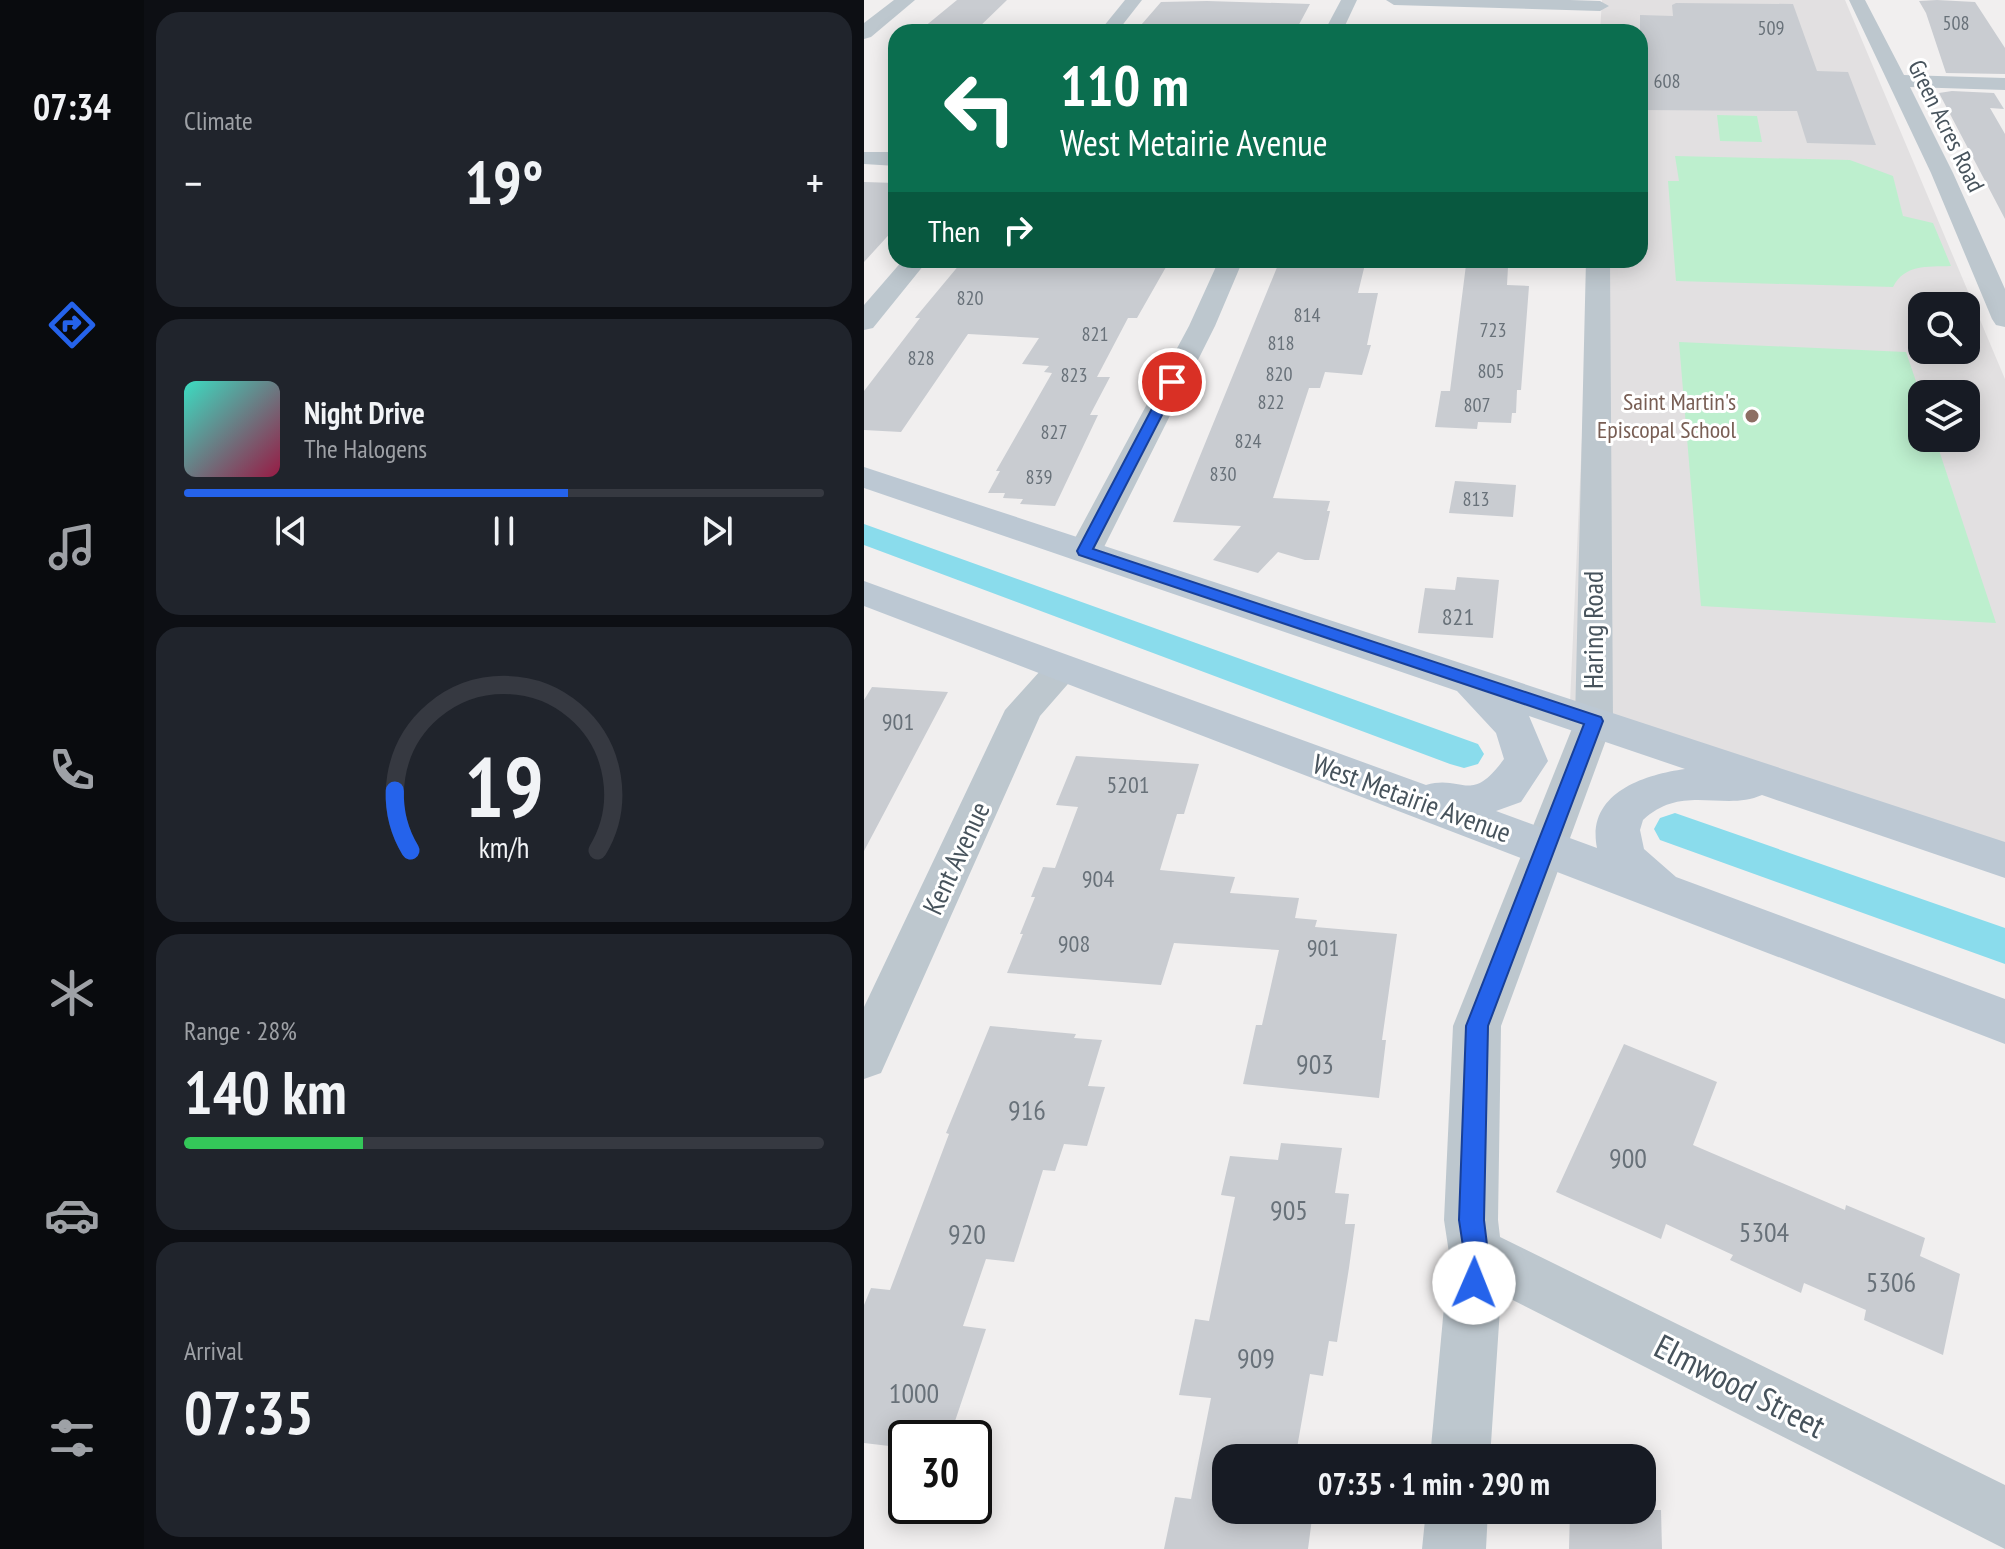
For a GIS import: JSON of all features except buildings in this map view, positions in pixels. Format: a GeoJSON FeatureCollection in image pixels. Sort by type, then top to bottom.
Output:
{"type":"FeatureCollection","features":[{"type":"Feature","properties":{"kind":"main road"},"geometry":{"type":"LineString","coordinates":[[864,477],[2005,860]]}},
{"type":"Feature","properties":{"kind":"main road","name":"West Metairie Avenue"},"geometry":{"type":"LineString","coordinates":[[864,593],[2005,1022]]}},
{"type":"Feature","properties":{"kind":"main road"},"geometry":{"type":"LineString","coordinates":[[1396,792],[1464,804],[1505,791],[1526,761],[1515,727],[1478,688],[1449,673]]}},
{"type":"Feature","properties":{"kind":"main road"},"geometry":{"type":"LineString","coordinates":[[1668,893],[1622,858],[1618,825],[1629,804],[1660,789],[1728,782],[1820,798]]}},
{"type":"Feature","properties":{"kind":"street"},"geometry":{"type":"LineString","coordinates":[[864,33],[906,0]]}},
{"type":"Feature","properties":{"kind":"street"},"geometry":{"type":"LineString","coordinates":[[1114,24],[1134,0]]}},
{"type":"Feature","properties":{"kind":"street"},"geometry":{"type":"LineString","coordinates":[[1337,24],[1349,0]]}},
{"type":"Feature","properties":{"kind":"street"},"geometry":{"type":"LineString","coordinates":[[1394,0],[1600,8]]}},
{"type":"Feature","properties":{"kind":"street","name":"Green Acres Road"},"geometry":{"type":"LineString","coordinates":[[1857,0],[1942,173],[2005,319]]}},
{"type":"Feature","properties":{"kind":"street"},"geometry":{"type":"LineString","coordinates":[[1895,81],[2005,84]]}},
{"type":"Feature","properties":{"kind":"street"},"geometry":{"type":"LineString","coordinates":[[864,158],[888,159]]}},
{"type":"Feature","properties":{"kind":"street"},"geometry":{"type":"LineString","coordinates":[[864,322],[909,268]]}},
{"type":"Feature","properties":{"kind":"street"},"geometry":{"type":"LineString","coordinates":[[1085,551],[1202,326],[1227,268]]}},
{"type":"Feature","properties":{"kind":"street","name":"Haring Road"},"geometry":{"type":"LineString","coordinates":[[1461,1444],[1476,1253],[1471,1220],[1477,1026],[1594,721],[1598,268]]}},
{"type":"Feature","properties":{"kind":"street","name":"Kent Avenue"},"geometry":{"type":"LineString","coordinates":[[864,1058],[1024,710],[1063,669]]}},
{"type":"Feature","properties":{"kind":"street","name":"Elmwood Street"},"geometry":{"type":"LineString","coordinates":[[1476,1253],[2005,1518]]}},
{"type":"Feature","properties":{"kind":"street"},"geometry":{"type":"LineString","coordinates":[[1454,1549],[1456,1524]]}},
{"type":"Feature","properties":{"kind":"shaded area","name":"Saint Martin's Episcopal School"},"geometry":{"type":"Polygon","coordinates":[[[1602,0],[1845,0],[1968,292],[1908,292],[1908,364],[1980,364],[1980,320],[2005,379],[2005,849],[1569,725],[1590,268],[1648,268],[1648,24],[1600,24],[1602,0]]]}},
{"type":"Feature","properties":{"kind":"green space"},"geometry":{"type":"Polygon","coordinates":[[[1717,115],[1757,116],[1762,142],[1720,141],[1717,115]]]}},
{"type":"Feature","properties":{"kind":"green space"},"geometry":{"type":"Polygon","coordinates":[[[1675,156],[1850,160],[1893,176],[1903,216],[1933,223],[1951,266],[1910,271],[1893,287],[1676,281],[1668,181],[1679,181],[1675,156]]]}},
{"type":"Feature","properties":{"kind":"green space"},"geometry":{"type":"Polygon","coordinates":[[[1679,342],[1906,352],[1916,380],[1908,380],[1908,452],[1940,452],[1996,623],[1701,606],[1679,342]]]}},
{"type":"Feature","properties":{"kind":"waterway"},"geometry":{"type":"LineString","coordinates":[[864,534],[1464,754]]}},
{"type":"Feature","properties":{"kind":"waterway"},"geometry":{"type":"LineString","coordinates":[[1675,829],[2005,946]]}},
{"type":"Feature","properties":{"kind":"place","name":"Saint Martin's Episcopal School"},"geometry":{"type":"Point","coordinates":[1752,416]}},
{"type":"Feature","properties":{"kind":"route"},"geometry":{"type":"LineString","coordinates":[[1172,382],[1085,551],[1594,721],[1477,1026],[1471,1220],[1476,1253],[1474,1283]]}}]}
